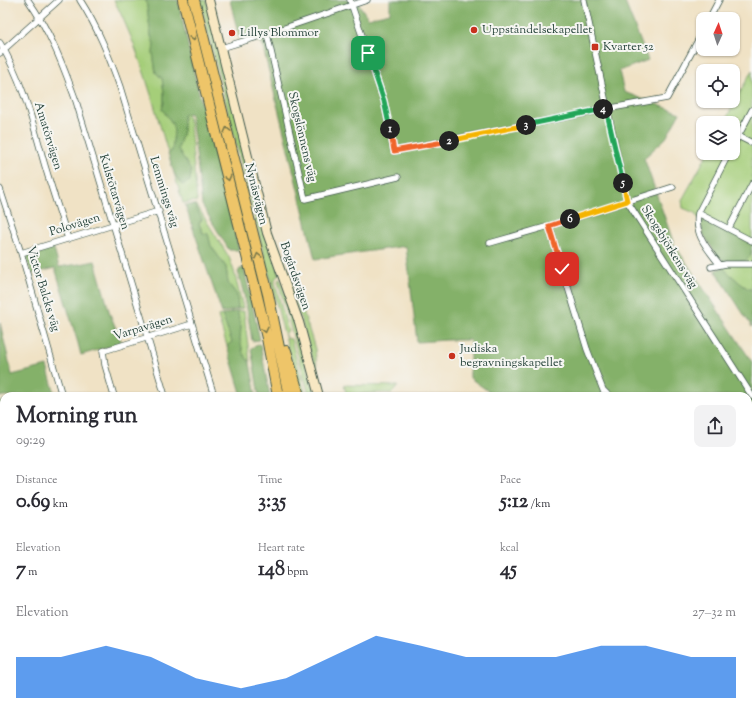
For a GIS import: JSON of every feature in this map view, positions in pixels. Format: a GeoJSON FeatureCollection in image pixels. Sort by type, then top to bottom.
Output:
{"type":"FeatureCollection","features":[{"type":"Feature","properties":{"kind":"highway","name":"Nynäsvägen"},"geometry":{"type":"LineString","coordinates":[[183,0],[260,308],[277,392]]}},
{"type":"Feature","properties":{"kind":"highway","name":"Nynäsvägen"},"geometry":{"type":"LineString","coordinates":[[194,0],[268,294],[288,392]]}},
{"type":"Feature","properties":{"kind":"highway"},"geometry":{"type":"LineString","coordinates":[[268,294],[297,392]]}},
{"type":"Feature","properties":{"kind":"street","name":"Kulstötarvägen"},"geometry":{"type":"LineString","coordinates":[[28,0],[40,17],[63,65],[76,101],[164,392]]}},
{"type":"Feature","properties":{"kind":"street"},"geometry":{"type":"LineString","coordinates":[[2,52],[59,0]]}},
{"type":"Feature","properties":{"kind":"street","name":"Lemmings väg"},"geometry":{"type":"LineString","coordinates":[[80,0],[97,28],[120,87],[159,211],[213,392]]}},
{"type":"Feature","properties":{"kind":"street","name":"Bogårdsvägen"},"geometry":{"type":"LineString","coordinates":[[209,0],[268,233],[299,322],[318,392]]}},
{"type":"Feature","properties":{"kind":"street"},"geometry":{"type":"LineString","coordinates":[[221,48],[267,34],[350,3],[367,0]]}},
{"type":"Feature","properties":{"kind":"street","name":"Skogsbjörkens väg"},"geometry":{"type":"LineString","coordinates":[[584,0],[606,109],[627,201],[749,392]]}},
{"type":"Feature","properties":{"kind":"street"},"geometry":{"type":"LineString","coordinates":[[713,12],[719,0]]}},
{"type":"Feature","properties":{"kind":"street"},"geometry":{"type":"LineString","coordinates":[[350,3],[384,101],[394,151],[667,98],[696,44]]}},
{"type":"Feature","properties":{"kind":"street","name":"Skogslönnens väg"},"geometry":{"type":"LineString","coordinates":[[267,34],[305,198],[398,177]]}},
{"type":"Feature","properties":{"kind":"street","name":"Amatörvägen"},"geometry":{"type":"LineString","coordinates":[[0,43],[2,52],[18,78],[31,114],[40,149],[68,239]]}},
{"type":"Feature","properties":{"kind":"street"},"geometry":{"type":"LineString","coordinates":[[740,132],[752,110]]}},
{"type":"Feature","properties":{"kind":"street"},"geometry":{"type":"LineString","coordinates":[[740,137],[752,143]]}},
{"type":"Feature","properties":{"kind":"street"},"geometry":{"type":"LineString","coordinates":[[720,265],[699,236],[697,226],[698,213],[725,160]]}},
{"type":"Feature","properties":{"kind":"street"},"geometry":{"type":"LineString","coordinates":[[729,228],[752,184]]}},
{"type":"Feature","properties":{"kind":"street"},"geometry":{"type":"LineString","coordinates":[[490,243],[673,187]]}},
{"type":"Feature","properties":{"kind":"street","name":"Victor Balcks väg"},"geometry":{"type":"LineString","coordinates":[[0,189],[21,253],[61,392]]}},
{"type":"Feature","properties":{"kind":"street","name":"Polovägen"},"geometry":{"type":"LineString","coordinates":[[21,253],[159,211]]}},
{"type":"Feature","properties":{"kind":"street"},"geometry":{"type":"LineString","coordinates":[[698,213],[752,241]]}},
{"type":"Feature","properties":{"kind":"street"},"geometry":{"type":"LineString","coordinates":[[549,226],[587,349],[602,390],[604,392]]}},
{"type":"Feature","properties":{"kind":"street"},"geometry":{"type":"LineString","coordinates":[[711,267],[726,264],[751,263]]}},
{"type":"Feature","properties":{"kind":"street","name":"Varpavägen"},"geometry":{"type":"LineString","coordinates":[[113,392],[102,351],[192,324]]}},
{"type":"Feature","properties":{"kind":"green space"},"geometry":{"type":"Polygon","coordinates":[[[114,0],[146,0],[151,36],[154,44],[153,53],[156,73],[162,78],[164,103],[162,109],[172,123],[174,131],[172,151],[168,153],[138,56],[114,0]]]}},
{"type":"Feature","properties":{"kind":"green space"},"geometry":{"type":"Polygon","coordinates":[[[146,0],[178,0],[195,77],[239,250],[229,250],[202,205],[190,113],[183,115],[183,131],[178,149],[191,171],[190,181],[182,185],[174,173],[168,153],[172,151],[174,131],[172,123],[162,109],[164,103],[164,93],[162,78],[156,73],[153,53],[154,44],[151,36],[146,0]]]}},
{"type":"Feature","properties":{"kind":"green space"},"geometry":{"type":"Polygon","coordinates":[[[200,0],[206,0],[279,274],[275,279],[275,283],[288,331],[285,334],[286,338],[291,339],[305,392],[301,392],[281,322],[200,0]]]}},
{"type":"Feature","properties":{"kind":"green space"},"geometry":{"type":"Polygon","coordinates":[[[230,0],[356,0],[368,18],[390,13],[390,0],[624,0],[648,60],[619,71],[624,92],[680,113],[666,138],[644,158],[674,244],[752,362],[752,392],[489,392],[470,378],[470,340],[417,342],[406,246],[315,259],[262,43],[239,38],[230,0]]]}},
{"type":"Feature","properties":{"kind":"green space"},"geometry":{"type":"Polygon","coordinates":[[[752,70],[752,244],[713,223],[700,221],[695,213],[683,208],[682,200],[704,160],[740,160],[740,116],[728,116],[732,108],[740,108],[740,93],[752,70]]]}},
{"type":"Feature","properties":{"kind":"green space"},"geometry":{"type":"Polygon","coordinates":[[[187,114],[190,124],[197,201],[183,203],[174,173],[182,185],[191,171],[178,149],[183,131],[183,115],[187,114]]]}},
{"type":"Feature","properties":{"kind":"green space"},"geometry":{"type":"Polygon","coordinates":[[[196,204],[229,257],[243,308],[238,309],[237,295],[228,283],[226,267],[211,246],[208,234],[203,233],[199,224],[202,219],[195,205],[196,204]]]}},
{"type":"Feature","properties":{"kind":"green space"},"geometry":{"type":"Polygon","coordinates":[[[185,205],[195,205],[202,219],[199,224],[203,233],[208,234],[211,246],[226,267],[228,283],[237,295],[238,309],[222,313],[185,205]]]}},
{"type":"Feature","properties":{"kind":"green space"},"geometry":{"type":"Polygon","coordinates":[[[700,221],[713,223],[752,244],[751,255],[745,261],[728,261],[718,257],[703,234],[700,221]]]}},
{"type":"Feature","properties":{"kind":"green space"},"geometry":{"type":"Polygon","coordinates":[[[53,246],[59,267],[95,261],[110,314],[122,343],[81,355],[55,268],[32,274],[26,259],[29,254],[53,246]]]}},
{"type":"Feature","properties":{"kind":"green space"},"geometry":{"type":"Polygon","coordinates":[[[752,250],[752,290],[744,286],[722,268],[722,260],[728,262],[751,255],[752,250]]]}},
{"type":"Feature","properties":{"kind":"green space"},"geometry":{"type":"Polygon","coordinates":[[[244,268],[260,340],[252,341],[246,303],[238,272],[240,269],[244,268]]]}},
{"type":"Feature","properties":{"kind":"green space"},"geometry":{"type":"Polygon","coordinates":[[[722,268],[744,286],[752,290],[752,327],[715,270],[722,268]]]}},
{"type":"Feature","properties":{"kind":"green space"},"geometry":{"type":"Polygon","coordinates":[[[280,278],[293,316],[314,392],[308,392],[278,281],[280,278]]]}},
{"type":"Feature","properties":{"kind":"green space"},"geometry":{"type":"Polygon","coordinates":[[[296,288],[315,349],[318,376],[293,293],[294,289],[296,288]]]}},
{"type":"Feature","properties":{"kind":"green space"},"geometry":{"type":"Polygon","coordinates":[[[237,311],[244,311],[250,363],[243,353],[240,339],[241,327],[237,311]]]}},
{"type":"Feature","properties":{"kind":"green space"},"geometry":{"type":"Polygon","coordinates":[[[237,311],[241,327],[240,339],[243,353],[250,363],[255,392],[241,392],[227,346],[232,342],[222,315],[237,311]]]}},
{"type":"Feature","properties":{"kind":"green space"},"geometry":{"type":"Polygon","coordinates":[[[222,315],[232,342],[227,346],[218,316],[222,315]]]}},
{"type":"Feature","properties":{"kind":"green space"},"geometry":{"type":"Polygon","coordinates":[[[0,323],[12,375],[47,366],[54,391],[0,392],[0,323]]]}},
{"type":"Feature","properties":{"kind":"green space"},"geometry":{"type":"Polygon","coordinates":[[[260,344],[269,392],[258,392],[251,348],[260,344]]]}},
{"type":"Feature","properties":{"kind":"green space"},"geometry":{"type":"Polygon","coordinates":[[[344,385],[398,386],[393,392],[346,392],[344,385]]]}},
{"type":"Feature","properties":{"kind":"place","name":"Uppståndelsekapellet"},"geometry":{"type":"Point","coordinates":[474,30]}},
{"type":"Feature","properties":{"kind":"place","name":"Lillys Blommor"},"geometry":{"type":"Point","coordinates":[232,33]}},
{"type":"Feature","properties":{"kind":"place","name":"Kvarter 52"},"geometry":{"type":"Point","coordinates":[595,47]}},
{"type":"Feature","properties":{"kind":"place","name":"Judiska begravningskapellet"},"geometry":{"type":"Point","coordinates":[452,356]}},
{"type":"Feature","properties":{"kind":"route"},"geometry":{"type":"LineString","coordinates":[[368,53],[384,101],[394,151],[606,109],[627,201],[549,226],[562,269]]}}]}
